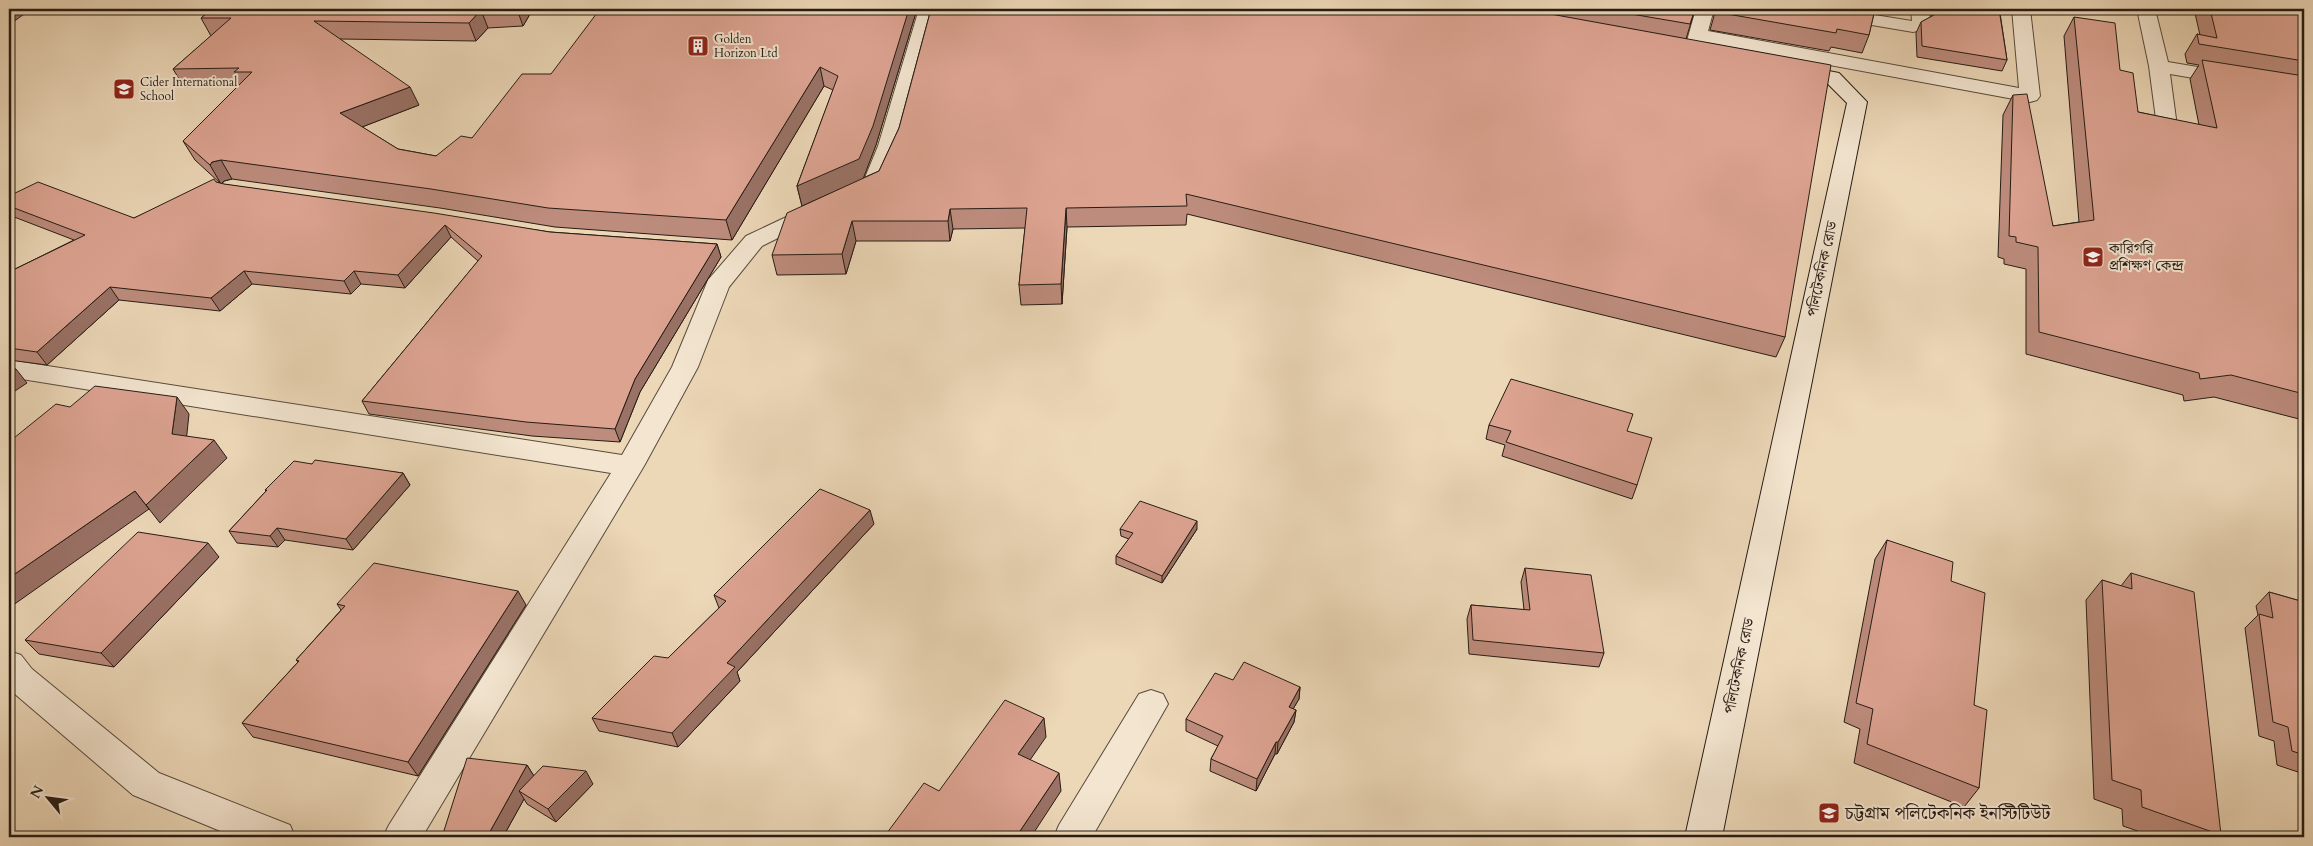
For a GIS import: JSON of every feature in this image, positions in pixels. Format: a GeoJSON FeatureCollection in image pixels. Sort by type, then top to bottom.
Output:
{"type":"FeatureCollection","features":[{"type":"Feature","properties":{"kind":"street"},"geometry":{"type":"LineString","coordinates":[[402,837],[630,466],[685,367],[717,285],[754,241],[873,184],[888,146],[928,9]]}},
{"type":"Feature","properties":{"kind":"street"},"geometry":{"type":"LineString","coordinates":[[1705,9],[1688,45],[2030,96],[2021,9]]}},
{"type":"Feature","properties":{"kind":"street"},"geometry":{"type":"LineString","coordinates":[[1807,9],[1912,27],[1921,24],[1920,9]]}},
{"type":"Feature","properties":{"kind":"street"},"geometry":{"type":"LineString","coordinates":[[2146,9],[2159,66],[2166,118]]}},
{"type":"Feature","properties":{"kind":"street","name":"পলিটেকনিক রোড"},"geometry":{"type":"LineString","coordinates":[[1688,45],[1832,77],[1857,102],[1703,837]]}},
{"type":"Feature","properties":{"kind":"street"},"geometry":{"type":"LineString","coordinates":[[2159,66],[2304,91]]}},
{"type":"Feature","properties":{"kind":"street"},"geometry":{"type":"LineString","coordinates":[[717,248],[746,250]]}},
{"type":"Feature","properties":{"kind":"street"},"geometry":{"type":"LineString","coordinates":[[9,369],[630,466]]}},
{"type":"Feature","properties":{"kind":"street"},"geometry":{"type":"LineString","coordinates":[[9,665],[20,679],[146,784],[277,837]]}},
{"type":"Feature","properties":{"kind":"street"},"geometry":{"type":"LineString","coordinates":[[1072,837],[1151,704]]}},
{"type":"Feature","properties":{"kind":"building"},"geometry":{"type":"Polygon","coordinates":[[[212,9],[506,9],[481,10],[469,23],[314,21],[410,87],[340,113],[398,149],[436,156],[461,136],[472,138],[522,74],[551,74],[600,9],[909,9],[873,126],[859,159],[797,186],[838,76],[820,67],[726,220],[548,208],[431,189],[221,160],[212,162],[210,165],[183,141],[252,72],[234,72],[239,68],[173,69],[231,18],[201,18],[212,9]]]}},
{"type":"Feature","properties":{"kind":"building"},"geometry":{"type":"Polygon","coordinates":[[[931,9],[1523,9],[1831,65],[1785,337],[1186,194],[1187,206],[1066,208],[1061,284],[1019,285],[1027,208],[950,209],[948,221],[852,221],[842,254],[772,255],[787,213],[879,171],[899,128],[931,9]]]}},
{"type":"Feature","properties":{"kind":"building"},"geometry":{"type":"Polygon","coordinates":[[[1602,9],[1695,9],[1690,24],[1602,9]]]}},
{"type":"Feature","properties":{"kind":"building"},"geometry":{"type":"Polygon","coordinates":[[[1717,9],[1875,9],[1869,35],[1837,29],[1836,33],[1716,12],[1717,9]]]}},
{"type":"Feature","properties":{"kind":"building"},"geometry":{"type":"Polygon","coordinates":[[[1935,9],[1999,9],[2007,60],[1922,46],[1921,22],[1934,15],[1935,9]]]}},
{"type":"Feature","properties":{"kind":"building"},"geometry":{"type":"Polygon","coordinates":[[[2210,9],[2304,9],[2304,61],[2199,44],[2197,34],[2217,38],[2210,9]]]}},
{"type":"Feature","properties":{"kind":"building"},"geometry":{"type":"Polygon","coordinates":[[[2074,17],[2115,23],[2120,70],[2133,73],[2138,112],[2217,128],[2202,60],[2304,76],[2304,394],[2231,375],[2200,379],[2199,373],[2039,332],[2038,247],[2016,242],[2016,237],[2009,236],[2013,95],[2027,94],[2053,226],[2094,220],[2074,17]]]}},
{"type":"Feature","properties":{"kind":"building"},"geometry":{"type":"Polygon","coordinates":[[[214,179],[216,182],[224,184],[434,213],[550,232],[717,244],[635,379],[615,429],[526,422],[362,401],[482,256],[445,225],[398,275],[354,271],[344,281],[244,271],[211,298],[110,287],[37,352],[9,348],[9,272],[85,235],[9,206],[9,196],[38,182],[134,218],[214,179]]]}},
{"type":"Feature","properties":{"kind":"building"},"geometry":{"type":"Polygon","coordinates":[[[9,368],[16,369],[9,374],[9,368]]]}},
{"type":"Feature","properties":{"kind":"building"},"geometry":{"type":"Polygon","coordinates":[[[1511,379],[1633,414],[1627,431],[1652,438],[1637,485],[1506,442],[1511,431],[1489,425],[1511,379]]]}},
{"type":"Feature","properties":{"kind":"building"},"geometry":{"type":"Polygon","coordinates":[[[95,386],[177,397],[172,434],[214,440],[146,505],[135,491],[9,578],[9,442],[56,404],[70,407],[95,386]]]}},
{"type":"Feature","properties":{"kind":"building"},"geometry":{"type":"Polygon","coordinates":[[[315,460],[403,473],[346,539],[277,528],[270,536],[229,531],[267,490],[265,490],[294,461],[312,464],[315,460]]]}},
{"type":"Feature","properties":{"kind":"building"},"geometry":{"type":"Polygon","coordinates":[[[820,489],[870,510],[727,663],[735,667],[672,733],[592,718],[654,656],[668,658],[726,601],[714,595],[820,489]]]}},
{"type":"Feature","properties":{"kind":"building"},"geometry":{"type":"Polygon","coordinates":[[[1140,501],[1197,521],[1162,576],[1116,556],[1133,533],[1120,529],[1140,501]]]}},
{"type":"Feature","properties":{"kind":"building"},"geometry":{"type":"Polygon","coordinates":[[[138,532],[208,543],[101,653],[25,640],[138,532]]]}},
{"type":"Feature","properties":{"kind":"building"},"geometry":{"type":"Polygon","coordinates":[[[1887,540],[1953,562],[1951,581],[1985,593],[1974,705],[1987,710],[1979,788],[1867,744],[1873,709],[1856,703],[1887,540]]]}},
{"type":"Feature","properties":{"kind":"building"},"geometry":{"type":"Polygon","coordinates":[[[374,563],[518,591],[408,762],[242,723],[299,661],[296,660],[345,606],[337,604],[374,563]]]}},
{"type":"Feature","properties":{"kind":"building"},"geometry":{"type":"Polygon","coordinates":[[[1525,568],[1591,575],[1604,653],[1473,640],[1471,605],[1530,610],[1525,568]]]}},
{"type":"Feature","properties":{"kind":"building"},"geometry":{"type":"Polygon","coordinates":[[[2131,573],[2194,592],[2221,835],[2142,807],[2141,790],[2112,780],[2102,580],[2132,589],[2131,573]]]}},
{"type":"Feature","properties":{"kind":"building"},"geometry":{"type":"Polygon","coordinates":[[[2269,592],[2304,602],[2304,755],[2292,751],[2288,727],[2273,722],[2259,614],[2273,618],[2269,592]]]}},
{"type":"Feature","properties":{"kind":"building"},"geometry":{"type":"Polygon","coordinates":[[[1244,662],[1300,687],[1289,707],[1296,710],[1278,742],[1276,742],[1257,779],[1211,759],[1223,736],[1186,719],[1215,673],[1233,680],[1244,662]]]}},
{"type":"Feature","properties":{"kind":"building"},"geometry":{"type":"Polygon","coordinates":[[[1005,700],[1044,718],[1018,754],[1059,773],[1016,837],[884,837],[924,783],[939,791],[1005,700]]]}},
{"type":"Feature","properties":{"kind":"building"},"geometry":{"type":"Polygon","coordinates":[[[467,758],[527,765],[487,837],[442,837],[467,758]]]}},
{"type":"Feature","properties":{"kind":"building"},"geometry":{"type":"Polygon","coordinates":[[[543,766],[586,771],[548,809],[519,791],[543,766]]]}},
{"type":"Feature","properties":{"kind":"place","name":"Golden Horizon Ltd"},"geometry":{"type":"Point","coordinates":[698,46]}},
{"type":"Feature","properties":{"kind":"place","name":"Cider International School"},"geometry":{"type":"Point","coordinates":[124,89]}},
{"type":"Feature","properties":{"kind":"place","name":"কারিগরি প্রশিক্ষণ কেন্দ্র"},"geometry":{"type":"Point","coordinates":[2093,257]}},
{"type":"Feature","properties":{"kind":"place","name":"চট্টগ্রাম পলিটেকনিক ইনস্টিটিউট"},"geometry":{"type":"Point","coordinates":[1829,813]}}]}
